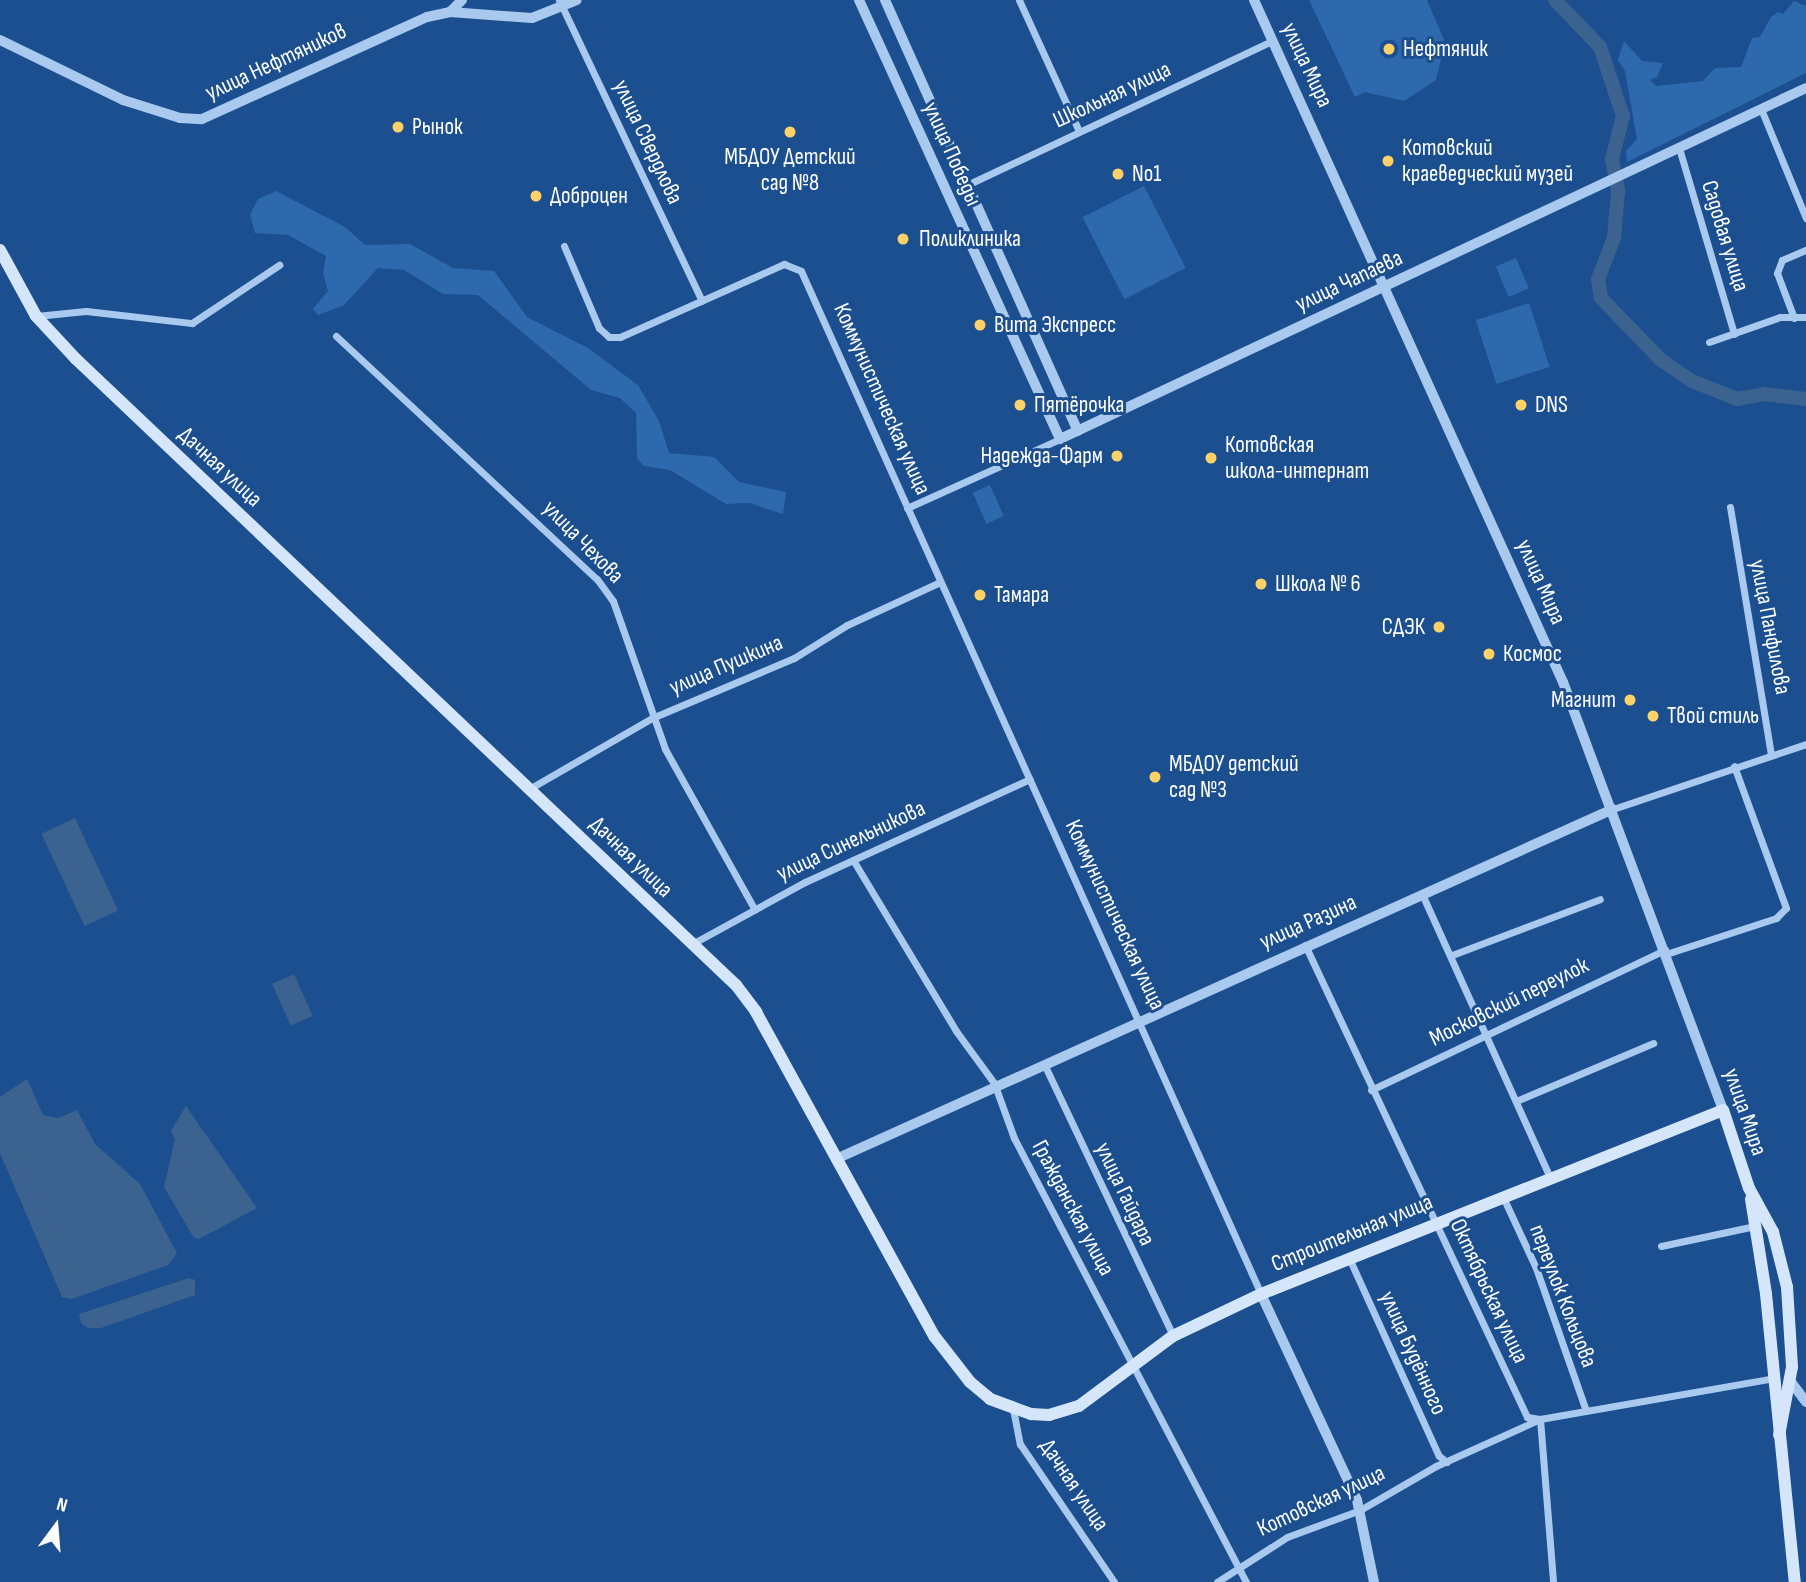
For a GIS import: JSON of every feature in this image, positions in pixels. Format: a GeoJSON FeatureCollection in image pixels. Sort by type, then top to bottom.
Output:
{"type":"FeatureCollection","features":[{"type":"Feature","properties":{"kind":"main road","name":"Дачная улица"},"geometry":{"type":"LineString","coordinates":[[0,250],[36,316],[736,985],[756,1012],[935,1337],[970,1382],[1013,1409]]}},
{"type":"Feature","properties":{"kind":"main road","name":"Строительная улица"},"geometry":{"type":"LineString","coordinates":[[1013,1409],[1049,1415],[1079,1406],[1173,1336],[1261,1294],[1435,1221],[1723,1110]]}},
{"type":"Feature","properties":{"kind":"main road","name":"улица Мира"},"geometry":{"type":"LineString","coordinates":[[1723,1110],[1749,1188],[1773,1233],[1787,1287],[1791,1382],[1779,1435]]}},
{"type":"Feature","properties":{"kind":"main road"},"geometry":{"type":"LineString","coordinates":[[1749,1188],[1775,1378],[1795,1582]]}},
{"type":"Feature","properties":{"kind":"street"},"geometry":{"type":"LineString","coordinates":[[450,12],[462,0]]}},
{"type":"Feature","properties":{"kind":"street","name":"улица Нефтяников"},"geometry":{"type":"LineString","coordinates":[[0,40],[123,100],[180,118],[202,119],[394,30],[450,12],[514,20],[577,0]]}},
{"type":"Feature","properties":{"kind":"street","name":"улица Победы"},"geometry":{"type":"LineString","coordinates":[[859,0],[1059,439]]}},
{"type":"Feature","properties":{"kind":"street","name":"улица Победы"},"geometry":{"type":"LineString","coordinates":[[885,0],[1078,431]]}},
{"type":"Feature","properties":{"kind":"street"},"geometry":{"type":"LineString","coordinates":[[1019,0],[1079,131]]}},
{"type":"Feature","properties":{"kind":"street","name":"улица Мира"},"geometry":{"type":"LineString","coordinates":[[1254,0],[1563,682],[1613,809],[1723,1110]]}},
{"type":"Feature","properties":{"kind":"street","name":"улица Свердлова"},"geometry":{"type":"LineString","coordinates":[[561,3],[702,301]]}},
{"type":"Feature","properties":{"kind":"street","name":"Школьная улица"},"geometry":{"type":"LineString","coordinates":[[969,184],[1272,41]]}},
{"type":"Feature","properties":{"kind":"street","name":"улица Чапаева"},"geometry":{"type":"LineString","coordinates":[[908,508],[1386,287],[1806,88]]}},
{"type":"Feature","properties":{"kind":"street"},"geometry":{"type":"LineString","coordinates":[[1761,109],[1806,218]]}},
{"type":"Feature","properties":{"kind":"street","name":"Садовая улица"},"geometry":{"type":"LineString","coordinates":[[1679,148],[1734,334]]}},
{"type":"Feature","properties":{"kind":"street"},"geometry":{"type":"LineString","coordinates":[[564,246],[599,328],[609,337],[620,337],[702,301]]}},
{"type":"Feature","properties":{"kind":"street"},"geometry":{"type":"LineString","coordinates":[[1794,318],[1777,273],[1782,260],[1806,250]]}},
{"type":"Feature","properties":{"kind":"street","name":"Коммунистическая улица"},"geometry":{"type":"LineString","coordinates":[[702,301],[784,264],[802,271],[1360,1510],[1374,1582]]}},
{"type":"Feature","properties":{"kind":"street"},"geometry":{"type":"LineString","coordinates":[[36,316],[86,310],[191,323],[279,265]]}},
{"type":"Feature","properties":{"kind":"street"},"geometry":{"type":"LineString","coordinates":[[1709,342],[1780,317],[1806,317]]}},
{"type":"Feature","properties":{"kind":"street","name":"улица Чехова"},"geometry":{"type":"LineString","coordinates":[[336,336],[597,579],[612,601],[652,718],[755,909]]}},
{"type":"Feature","properties":{"kind":"street","name":"улица Панфилова"},"geometry":{"type":"LineString","coordinates":[[1730,507],[1771,755]]}},
{"type":"Feature","properties":{"kind":"street","name":"улица Пушкина"},"geometry":{"type":"LineString","coordinates":[[529,789],[652,718],[794,657],[847,625],[940,582]]}},
{"type":"Feature","properties":{"kind":"street","name":"улица Разина"},"geometry":{"type":"LineString","coordinates":[[836,1159],[996,1089],[1305,945],[1613,809],[1734,766],[1806,744]]}},
{"type":"Feature","properties":{"kind":"street","name":"Московский переулок"},"geometry":{"type":"LineString","coordinates":[[1371,1090],[1665,952],[1776,918],[1786,908],[1734,766]]}},
{"type":"Feature","properties":{"kind":"street","name":"улица Синельникова"},"geometry":{"type":"LineString","coordinates":[[692,944],[853,860],[1030,779]]}},
{"type":"Feature","properties":{"kind":"street","name":"Гражданская улица"},"geometry":{"type":"LineString","coordinates":[[853,860],[996,1089],[1014,1138],[1247,1582]]}},
{"type":"Feature","properties":{"kind":"street"},"geometry":{"type":"LineString","coordinates":[[1422,894],[1452,955],[1550,1177]]}},
{"type":"Feature","properties":{"kind":"street"},"geometry":{"type":"LineString","coordinates":[[1452,955],[1600,899]]}},
{"type":"Feature","properties":{"kind":"street","name":"Октябрьская улица"},"geometry":{"type":"LineString","coordinates":[[1305,945],[1527,1417],[1540,1419]]}},
{"type":"Feature","properties":{"kind":"street"},"geometry":{"type":"LineString","coordinates":[[1516,1101],[1653,1043]]}},
{"type":"Feature","properties":{"kind":"street","name":"улица Гайдара"},"geometry":{"type":"LineString","coordinates":[[1045,1066],[1173,1336]]}},
{"type":"Feature","properties":{"kind":"street","name":"переулок Кольцова"},"geometry":{"type":"LineString","coordinates":[[1502,1195],[1536,1268],[1586,1411]]}},
{"type":"Feature","properties":{"kind":"street"},"geometry":{"type":"LineString","coordinates":[[1661,1246],[1755,1226]]}},
{"type":"Feature","properties":{"kind":"street","name":"улица Будённого"},"geometry":{"type":"LineString","coordinates":[[1348,1257],[1439,1456],[1447,1462]]}},
{"type":"Feature","properties":{"kind":"street"},"geometry":{"type":"LineString","coordinates":[[1553,1582],[1540,1419],[1775,1378]]}},
{"type":"Feature","properties":{"kind":"street"},"geometry":{"type":"LineString","coordinates":[[1791,1382],[1806,1402]]}},
{"type":"Feature","properties":{"kind":"street","name":"Дачная улица"},"geometry":{"type":"LineString","coordinates":[[1013,1409],[1020,1444],[1114,1582]]}},
{"type":"Feature","properties":{"kind":"street","name":"Котовская улица"},"geometry":{"type":"LineString","coordinates":[[1217,1582],[1240,1570],[1245,1562],[1287,1537],[1360,1510],[1447,1462],[1540,1419]]}},
{"type":"Feature","properties":{"kind":"shaded area","name":"Нефтяник"},"geometry":{"type":"Polygon","coordinates":[[[1309,0],[1427,0],[1445,42],[1436,80],[1404,101],[1365,92],[1355,97],[1309,0]]]}},
{"type":"Feature","properties":{"kind":"shaded area"},"geometry":{"type":"Polygon","coordinates":[[[1794,1],[1806,6],[1806,73],[1627,162],[1626,151],[1637,139],[1625,71],[1618,60],[1624,41],[1642,61],[1663,63],[1657,77],[1650,80],[1656,86],[1703,81],[1715,68],[1741,67],[1752,38],[1760,37],[1771,17],[1778,12],[1783,14],[1794,1]]]}},
{"type":"Feature","properties":{"kind":"shaded area"},"geometry":{"type":"Polygon","coordinates":[[[1144,186],[1186,268],[1124,299],[1083,217],[1144,186]]]}},
{"type":"Feature","properties":{"kind":"shaded area"},"geometry":{"type":"Polygon","coordinates":[[[276,191],[345,227],[365,245],[410,244],[453,268],[494,271],[527,317],[588,348],[638,385],[659,421],[669,453],[714,457],[739,482],[786,492],[783,514],[749,503],[726,504],[670,470],[644,466],[637,458],[636,413],[620,398],[591,390],[478,295],[443,294],[404,270],[378,268],[344,305],[318,315],[313,309],[328,291],[323,273],[326,256],[288,235],[255,233],[250,215],[258,199],[276,191]]]}},
{"type":"Feature","properties":{"kind":"shaded area"},"geometry":{"type":"Polygon","coordinates":[[[1516,258],[1529,288],[1509,297],[1496,267],[1516,258]]]}},
{"type":"Feature","properties":{"kind":"shaded area"},"geometry":{"type":"Polygon","coordinates":[[[1529,303],[1550,367],[1496,384],[1476,320],[1529,303]]]}},
{"type":"Feature","properties":{"kind":"shaded area"},"geometry":{"type":"Polygon","coordinates":[[[990,485],[1004,516],[986,524],[973,493],[990,485]]]}},
{"type":"Feature","properties":{"kind":"shaded area"},"geometry":{"type":"Polygon","coordinates":[[[75,818],[118,910],[85,926],[41,834],[75,818]]]}},
{"type":"Feature","properties":{"kind":"shaded area"},"geometry":{"type":"Polygon","coordinates":[[[294,974],[313,1016],[291,1026],[272,984],[294,974]]]}},
{"type":"Feature","properties":{"kind":"shaded area"},"geometry":{"type":"Polygon","coordinates":[[[27,1079],[43,1115],[58,1118],[77,1110],[95,1144],[140,1184],[177,1253],[168,1265],[72,1299],[62,1297],[0,1153],[0,1097],[27,1079]]]}},
{"type":"Feature","properties":{"kind":"shaded area"},"geometry":{"type":"Polygon","coordinates":[[[186,1106],[257,1208],[199,1239],[194,1238],[164,1187],[175,1139],[171,1131],[186,1106]]]}},
{"type":"Feature","properties":{"kind":"shaded area"},"geometry":{"type":"Polygon","coordinates":[[[189,1278],[195,1280],[195,1295],[101,1328],[88,1328],[81,1323],[79,1314],[189,1278]]]}},
{"type":"Feature","properties":{"kind":"waterway"},"geometry":{"type":"LineString","coordinates":[[1555,0],[1600,47],[1623,116],[1612,159],[1618,191],[1614,238],[1598,279],[1601,298],[1661,360],[1692,381],[1737,399],[1764,394],[1806,399]]}},
{"type":"Feature","properties":{"kind":"place","name":"Нефтяник"},"geometry":{"type":"Point","coordinates":[1389,49]}},
{"type":"Feature","properties":{"kind":"place","name":"Рынок"},"geometry":{"type":"Point","coordinates":[398,127]}},
{"type":"Feature","properties":{"kind":"place","name":"МБДОУ Детский сад №8"},"geometry":{"type":"Point","coordinates":[790,132]}},
{"type":"Feature","properties":{"kind":"place","name":"Котовский краеведческий музей"},"geometry":{"type":"Point","coordinates":[1388,161]}},
{"type":"Feature","properties":{"kind":"place","name":"No1"},"geometry":{"type":"Point","coordinates":[1118,174]}},
{"type":"Feature","properties":{"kind":"place","name":"Доброцен"},"geometry":{"type":"Point","coordinates":[536,196]}},
{"type":"Feature","properties":{"kind":"place","name":"Поликлиника"},"geometry":{"type":"Point","coordinates":[903,239]}},
{"type":"Feature","properties":{"kind":"place","name":"Вита Экспресс"},"geometry":{"type":"Point","coordinates":[980,325]}},
{"type":"Feature","properties":{"kind":"place","name":"Пятёрочка"},"geometry":{"type":"Point","coordinates":[1020,405]}},
{"type":"Feature","properties":{"kind":"place","name":"DNS"},"geometry":{"type":"Point","coordinates":[1521,405]}},
{"type":"Feature","properties":{"kind":"place","name":"Надежда-Фарм"},"geometry":{"type":"Point","coordinates":[1117,456]}},
{"type":"Feature","properties":{"kind":"place","name":"Котовская школа-интернат"},"geometry":{"type":"Point","coordinates":[1211,458]}},
{"type":"Feature","properties":{"kind":"place","name":"Школа № 6"},"geometry":{"type":"Point","coordinates":[1261,584]}},
{"type":"Feature","properties":{"kind":"place","name":"Тамара"},"geometry":{"type":"Point","coordinates":[980,595]}},
{"type":"Feature","properties":{"kind":"place","name":"СДЭК"},"geometry":{"type":"Point","coordinates":[1439,627]}},
{"type":"Feature","properties":{"kind":"place","name":"Космос"},"geometry":{"type":"Point","coordinates":[1489,654]}},
{"type":"Feature","properties":{"kind":"place","name":"Магнит"},"geometry":{"type":"Point","coordinates":[1630,700]}},
{"type":"Feature","properties":{"kind":"place","name":"Твой стиль"},"geometry":{"type":"Point","coordinates":[1653,716]}},
{"type":"Feature","properties":{"kind":"place","name":"МБДОУ детский сад №3"},"geometry":{"type":"Point","coordinates":[1155,777]}}]}
